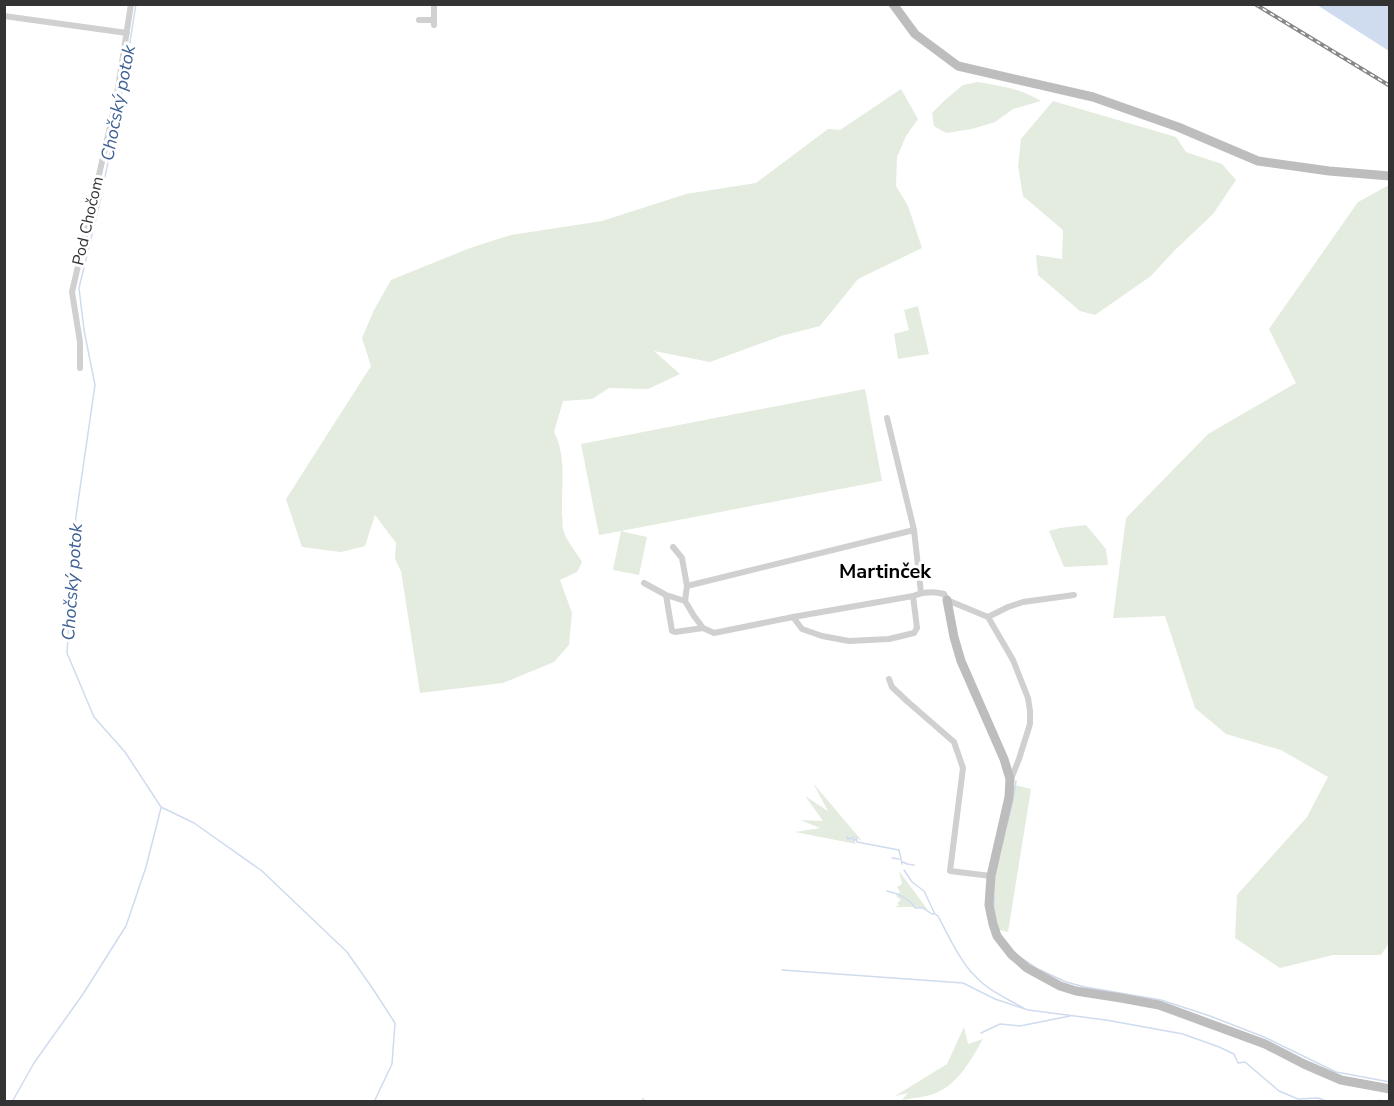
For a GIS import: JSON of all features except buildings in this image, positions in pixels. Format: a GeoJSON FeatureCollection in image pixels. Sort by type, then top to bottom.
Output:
{"type":"FeatureCollection","features":[{"type":"Feature","properties":{"kind":"street","name":"Pod Chočom"},"geometry":{"type":"LineString","coordinates":[[80,368],[80,342],[72,292],[116,101],[131,4]]}},
{"type":"Feature","properties":{"kind":"street"},"geometry":{"type":"LineString","coordinates":[[418,20],[434,22],[434,4]]}},
{"type":"Feature","properties":{"kind":"street"},"geometry":{"type":"LineString","coordinates":[[893,4],[915,34],[957,66],[1093,97],[1187,130],[1258,160],[1329,171],[1389,176]]}},
{"type":"Feature","properties":{"kind":"street"},"geometry":{"type":"LineString","coordinates":[[4,15],[127,33]]}},
{"type":"Feature","properties":{"kind":"street"},"geometry":{"type":"LineString","coordinates":[[887,418],[914,530],[921,593]]}},
{"type":"Feature","properties":{"kind":"street"},"geometry":{"type":"LineString","coordinates":[[687,586],[914,530]]}},
{"type":"Feature","properties":{"kind":"street"},"geometry":{"type":"LineString","coordinates":[[673,547],[681,558],[687,586],[685,601],[703,628],[714,633],[921,593],[944,594],[961,661],[1004,759],[1010,779],[1009,797],[991,876],[989,905],[997,936],[1011,954],[1027,968],[1076,991],[1159,1005],[1264,1044],[1341,1080],[1389,1089]]}},
{"type":"Feature","properties":{"kind":"street"},"geometry":{"type":"LineString","coordinates":[[644,583],[666,595],[685,601]]}},
{"type":"Feature","properties":{"kind":"street"},"geometry":{"type":"LineString","coordinates":[[666,595],[672,630],[675,632],[703,628]]}},
{"type":"Feature","properties":{"kind":"street"},"geometry":{"type":"LineString","coordinates":[[988,617],[1023,602],[1074,595]]}},
{"type":"Feature","properties":{"kind":"street"},"geometry":{"type":"LineString","coordinates":[[793,617],[802,629],[822,636],[849,641],[889,639],[914,633],[917,628],[913,596]]}},
{"type":"Feature","properties":{"kind":"street"},"geometry":{"type":"LineString","coordinates":[[947,600],[988,617],[1013,660],[1028,698],[1030,724],[1010,779]]}},
{"type":"Feature","properties":{"kind":"street"},"geometry":{"type":"LineString","coordinates":[[889,680],[892,687],[954,742],[963,768],[950,871],[991,876]]}},
{"type":"Feature","properties":{"kind":"shaded area"},"geometry":{"type":"Polygon","coordinates":[[[978,82],[1019,91],[1041,101],[1013,109],[995,122],[972,129],[946,133],[934,126],[932,113],[945,100],[963,85],[978,82]]]}},
{"type":"Feature","properties":{"kind":"shaded area"},"geometry":{"type":"Polygon","coordinates":[[[901,89],[918,119],[906,136],[897,157],[896,186],[908,206],[922,248],[858,279],[820,326],[781,336],[710,362],[654,351],[680,374],[648,389],[609,388],[592,399],[563,401],[554,432],[561,451],[563,527],[566,538],[582,562],[577,572],[560,580],[572,613],[569,645],[554,662],[503,683],[420,693],[401,571],[395,559],[396,543],[375,515],[365,546],[341,552],[302,547],[286,499],[371,366],[362,338],[391,280],[470,248],[511,235],[602,221],[686,194],[756,183],[828,129],[840,130],[901,89]]]}},
{"type":"Feature","properties":{"kind":"shaded area"},"geometry":{"type":"Polygon","coordinates":[[[1053,101],[1176,137],[1186,152],[1222,164],[1236,180],[1213,214],[1151,276],[1095,315],[1080,311],[1038,275],[1036,255],[1062,259],[1063,230],[1023,196],[1018,166],[1021,139],[1053,101]]]}},
{"type":"Feature","properties":{"kind":"shaded area"},"geometry":{"type":"Polygon","coordinates":[[[1389,185],[1389,943],[1381,955],[1333,955],[1280,968],[1235,938],[1237,895],[1307,817],[1328,777],[1281,750],[1226,734],[1195,708],[1165,616],[1113,618],[1126,518],[1208,434],[1296,383],[1269,329],[1358,202],[1389,185]]]}},
{"type":"Feature","properties":{"kind":"shaded area"},"geometry":{"type":"Polygon","coordinates":[[[918,306],[929,354],[898,359],[894,334],[909,330],[904,310],[918,306]]]}},
{"type":"Feature","properties":{"kind":"shaded area"},"geometry":{"type":"Polygon","coordinates":[[[865,389],[882,481],[599,535],[581,444],[865,389]]]}},
{"type":"Feature","properties":{"kind":"shaded area"},"geometry":{"type":"Polygon","coordinates":[[[1086,525],[1106,549],[1108,565],[1064,567],[1049,531],[1086,525]]]}},
{"type":"Feature","properties":{"kind":"shaded area"},"geometry":{"type":"Polygon","coordinates":[[[621,531],[647,537],[639,575],[613,570],[621,531]]]}},
{"type":"Feature","properties":{"kind":"shaded area"},"geometry":{"type":"Polygon","coordinates":[[[813,783],[862,841],[851,836],[856,844],[795,832],[820,828],[800,820],[823,821],[805,796],[828,811],[813,783]]]}},
{"type":"Feature","properties":{"kind":"shaded area"},"geometry":{"type":"Polygon","coordinates":[[[1015,785],[1031,789],[1008,932],[996,929],[993,907],[994,873],[1015,785]]]}},
{"type":"Feature","properties":{"kind":"shaded area"},"geometry":{"type":"Polygon","coordinates":[[[899,871],[928,910],[916,907],[895,907],[901,900],[896,896],[900,892],[897,887],[902,884],[899,871]]]}},
{"type":"Feature","properties":{"kind":"shaded area"},"geometry":{"type":"Polygon","coordinates":[[[964,1027],[968,1044],[983,1039],[954,1081],[940,1091],[926,1096],[902,1100],[908,1093],[895,1096],[947,1064],[964,1027]]]}},
{"type":"Feature","properties":{"kind":"water"},"geometry":{"type":"Polygon","coordinates":[[[1317,5],[1389,5],[1389,51],[1317,5]]]}},
{"type":"Feature","properties":{"kind":"waterway","name":"Chočský potok"},"geometry":{"type":"LineString","coordinates":[[136,4],[122,92],[100,202],[79,288],[84,330],[95,385],[76,516],[67,653],[94,717],[125,752],[161,807],[194,823],[262,871],[347,952],[373,989],[395,1023],[392,1064],[374,1102]]}},
{"type":"Feature","properties":{"kind":"waterway"},"geometry":{"type":"LineString","coordinates":[[1014,795],[1016,781]]}},
{"type":"Feature","properties":{"kind":"waterway"},"geometry":{"type":"LineString","coordinates":[[1007,824],[1013,800]]}},
{"type":"Feature","properties":{"kind":"waterway"},"geometry":{"type":"LineString","coordinates":[[12,1102],[34,1063],[83,994],[126,926],[146,867],[161,808]]}},
{"type":"Feature","properties":{"kind":"waterway"},"geometry":{"type":"LineString","coordinates":[[847,837],[848,839],[853,837],[854,841],[856,838],[857,842],[899,850],[902,864]]}},
{"type":"Feature","properties":{"kind":"waterway"},"geometry":{"type":"LineString","coordinates":[[892,858],[899,859]]}},
{"type":"Feature","properties":{"kind":"waterway"},"geometry":{"type":"LineString","coordinates":[[903,862],[914,865]]}},
{"type":"Feature","properties":{"kind":"waterway"},"geometry":{"type":"LineString","coordinates":[[904,870],[912,882],[924,891],[935,914],[970,971],[999,995],[1025,1009]]}},
{"type":"Feature","properties":{"kind":"waterway"},"geometry":{"type":"LineString","coordinates":[[887,891],[903,897],[915,908],[923,908],[935,914]]}},
{"type":"Feature","properties":{"kind":"waterway"},"geometry":{"type":"LineString","coordinates":[[994,897],[994,907]]}},
{"type":"Feature","properties":{"kind":"waterway"},"geometry":{"type":"LineString","coordinates":[[1023,959],[1066,982],[1161,1000],[1264,1037],[1336,1072],[1390,1082]]}},
{"type":"Feature","properties":{"kind":"waterway"},"geometry":{"type":"LineString","coordinates":[[782,970],[963,983],[995,999],[1028,1010],[1106,1020],[1183,1034],[1234,1054],[1238,1063],[1245,1062],[1279,1091],[1298,1099],[1318,1098],[1329,1102]]}},
{"type":"Feature","properties":{"kind":"waterway"},"geometry":{"type":"LineString","coordinates":[[981,1033],[1000,1024],[1020,1026],[1070,1016]]}},
{"type":"Feature","properties":{"kind":"waterway"},"geometry":{"type":"LineString","coordinates":[[1377,1102],[1380,1100],[1382,1102]]}},
{"type":"Feature","properties":{"kind":"railway"},"geometry":{"type":"LineString","coordinates":[[1255,4],[1390,86]]}},
{"type":"Feature","properties":{"kind":"district","name":"Martinček"},"geometry":{"type":"Point","coordinates":[885,571]}}]}
